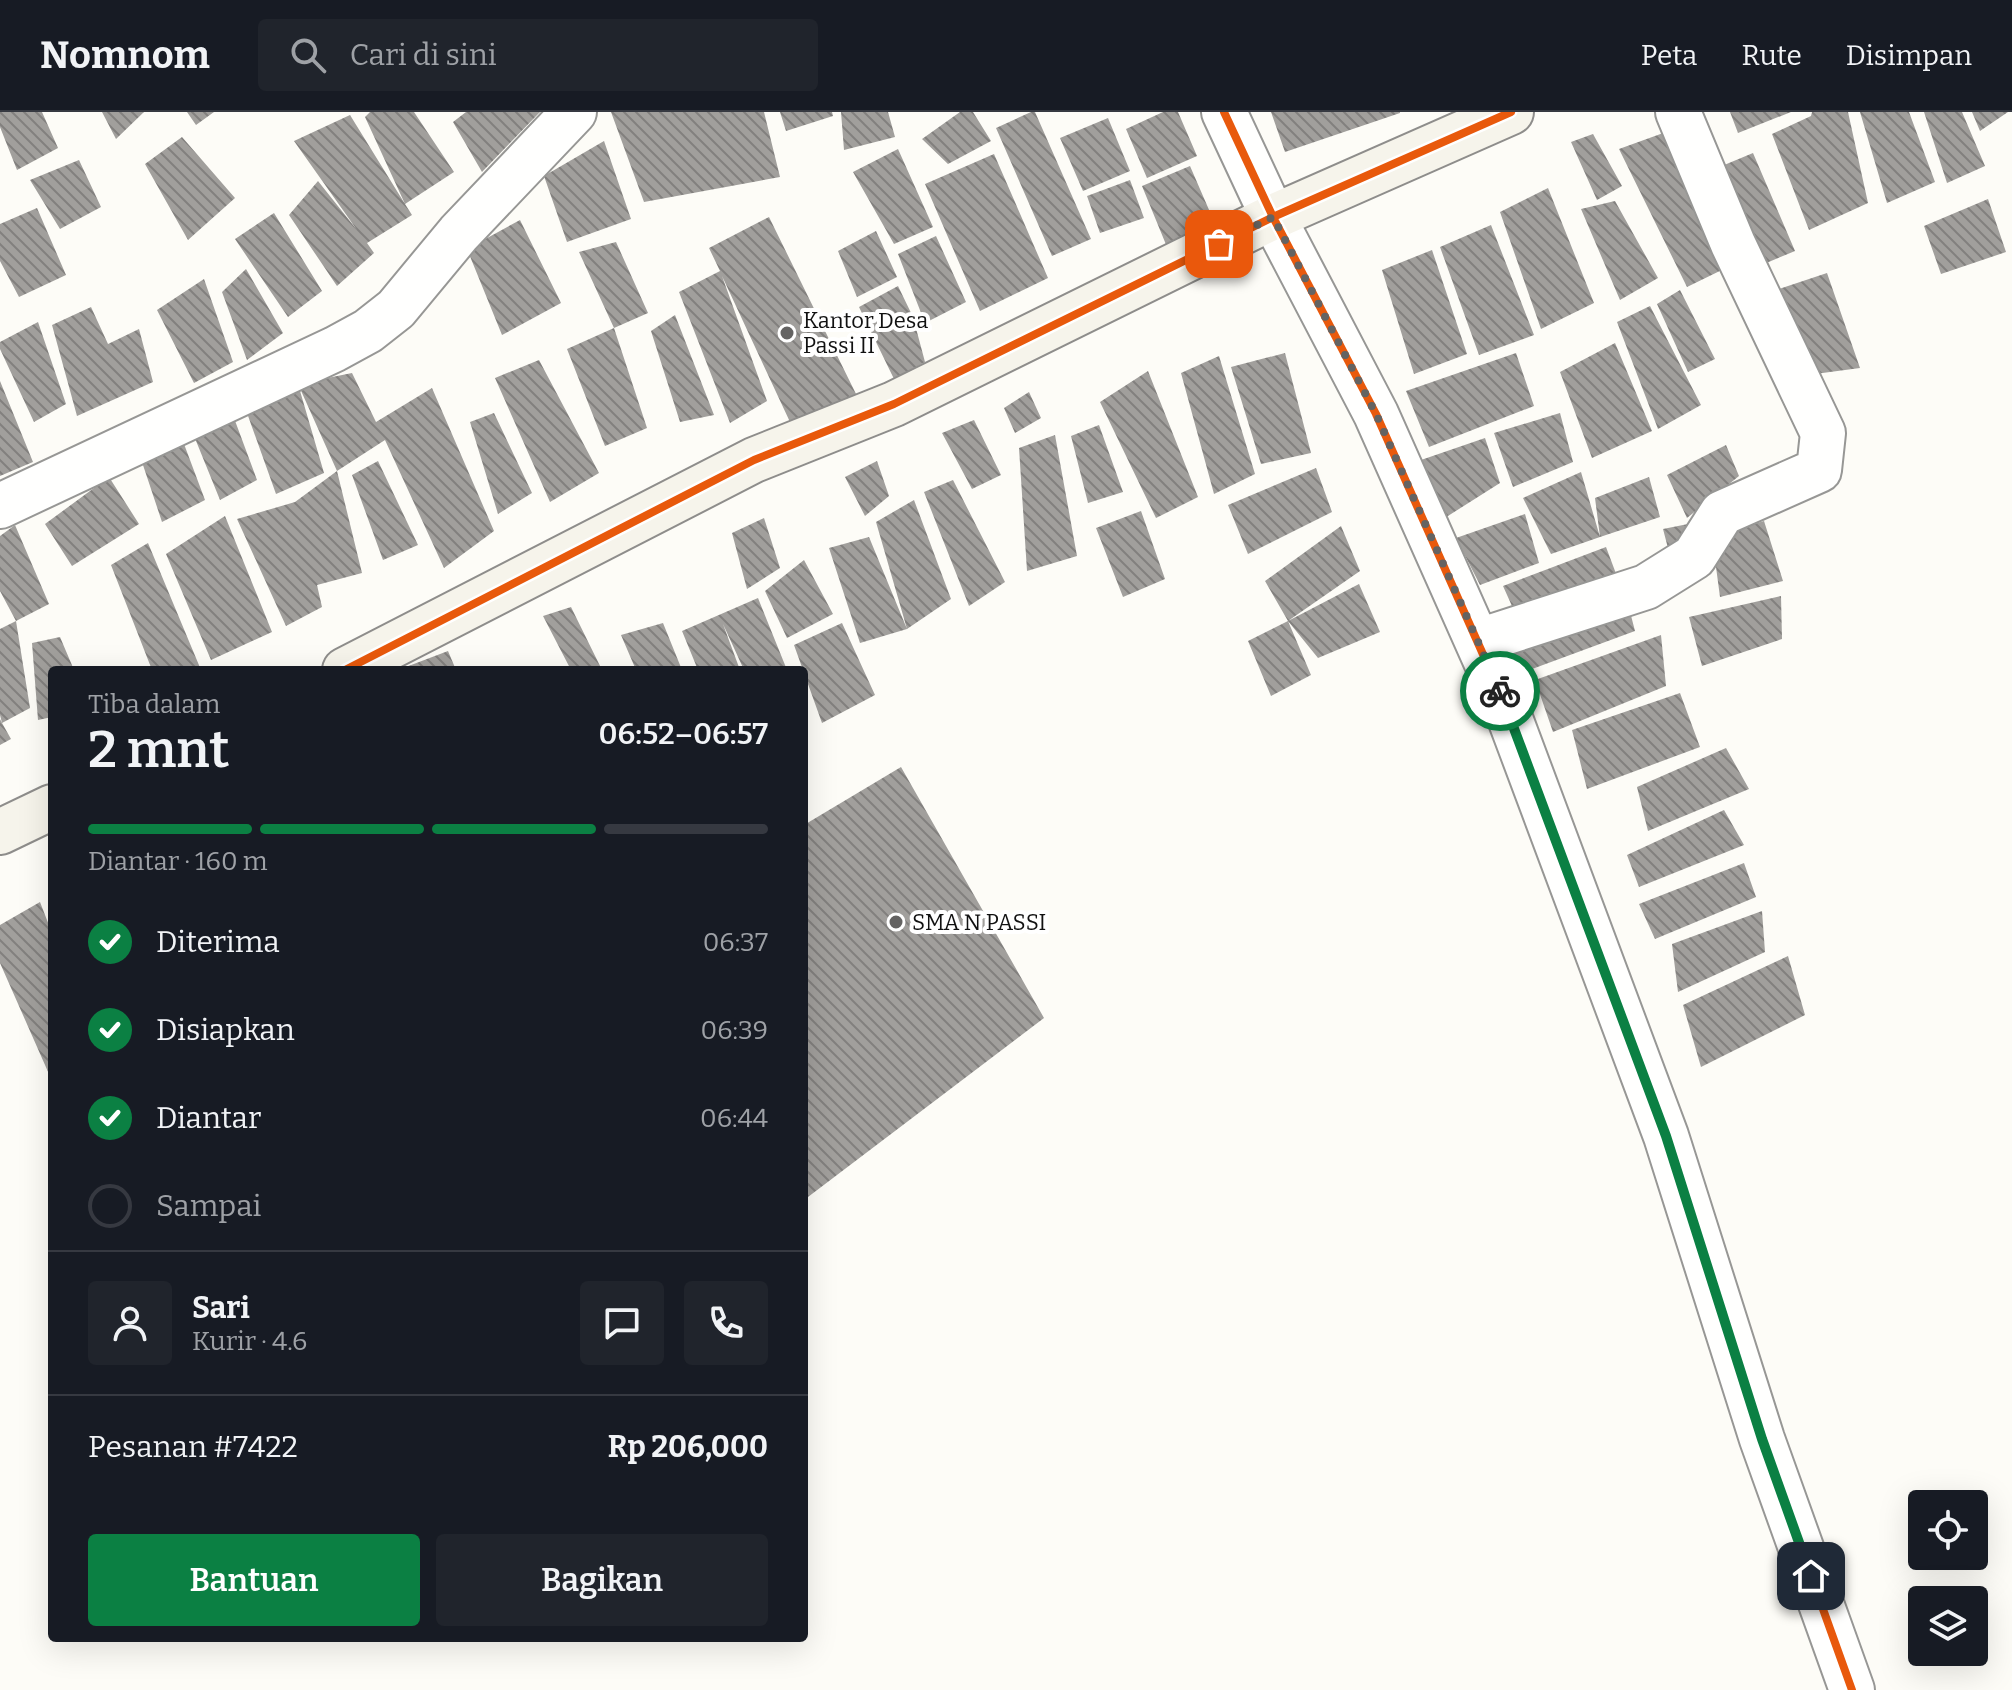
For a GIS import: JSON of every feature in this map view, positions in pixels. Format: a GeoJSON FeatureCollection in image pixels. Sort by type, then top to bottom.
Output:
{"type":"FeatureCollection","features":[{"type":"Feature","properties":{"kind":"street"},"geometry":{"type":"LineString","coordinates":[[0,506],[368,331],[396,309],[459,233],[574,112]]}},
{"type":"Feature","properties":{"kind":"street"},"geometry":{"type":"LineString","coordinates":[[1224,112],[1273,217],[1376,414],[1502,697],[1666,1136],[1762,1439],[1852,1690]]}},
{"type":"Feature","properties":{"kind":"street"},"geometry":{"type":"LineString","coordinates":[[353,666],[754,460],[894,404],[1273,217],[1511,112]]}},
{"type":"Feature","properties":{"kind":"street"},"geometry":{"type":"LineString","coordinates":[[1479,641],[1646,587],[1694,557],[1722,513],[1819,470],[1823,433],[1733,244],[1678,112]]}},
{"type":"Feature","properties":{"kind":"street"},"geometry":{"type":"LineString","coordinates":[[0,832],[48,809]]}},
{"type":"Feature","properties":{"kind":"building"},"geometry":{"type":"Polygon","coordinates":[[[0,112],[42,112],[58,148],[17,170],[0,127],[0,112]]]}},
{"type":"Feature","properties":{"kind":"building"},"geometry":{"type":"Polygon","coordinates":[[[102,112],[144,112],[116,139],[102,112]]]}},
{"type":"Feature","properties":{"kind":"building"},"geometry":{"type":"Polygon","coordinates":[[[187,112],[214,112],[196,125],[187,112]]]}},
{"type":"Feature","properties":{"kind":"building"},"geometry":{"type":"Polygon","coordinates":[[[370,112],[414,112],[454,172],[405,204],[365,117],[370,112]]]}},
{"type":"Feature","properties":{"kind":"building"},"geometry":{"type":"Polygon","coordinates":[[[466,112],[540,112],[482,172],[453,122],[466,112]]]}},
{"type":"Feature","properties":{"kind":"building"},"geometry":{"type":"Polygon","coordinates":[[[611,112],[764,112],[780,177],[644,202],[611,112]]]}},
{"type":"Feature","properties":{"kind":"building"},"geometry":{"type":"Polygon","coordinates":[[[780,112],[832,112],[833,116],[786,131],[780,112]]]}},
{"type":"Feature","properties":{"kind":"building"},"geometry":{"type":"Polygon","coordinates":[[[841,112],[888,112],[895,137],[844,150],[841,112]]]}},
{"type":"Feature","properties":{"kind":"building"},"geometry":{"type":"Polygon","coordinates":[[[960,112],[973,112],[991,141],[948,164],[922,139],[960,112]]]}},
{"type":"Feature","properties":{"kind":"building"},"geometry":{"type":"Polygon","coordinates":[[[1035,112],[1091,239],[1052,256],[996,128],[1035,112]]]}},
{"type":"Feature","properties":{"kind":"building"},"geometry":{"type":"Polygon","coordinates":[[[1163,112],[1178,112],[1197,156],[1147,178],[1126,129],[1163,112]]]}},
{"type":"Feature","properties":{"kind":"building"},"geometry":{"type":"Polygon","coordinates":[[[1271,112],[1400,112],[1400,113],[1285,152],[1271,112]]]}},
{"type":"Feature","properties":{"kind":"building"},"geometry":{"type":"Polygon","coordinates":[[[1730,112],[1791,112],[1738,133],[1730,112]]]}},
{"type":"Feature","properties":{"kind":"building"},"geometry":{"type":"Polygon","coordinates":[[[1812,112],[1848,112],[1868,203],[1809,230],[1772,134],[1811,116],[1812,112]]]}},
{"type":"Feature","properties":{"kind":"building"},"geometry":{"type":"Polygon","coordinates":[[[1860,112],[1909,112],[1935,182],[1887,203],[1860,112]]]}},
{"type":"Feature","properties":{"kind":"building"},"geometry":{"type":"Polygon","coordinates":[[[1924,112],[1962,112],[1985,166],[1947,183],[1924,112]]]}},
{"type":"Feature","properties":{"kind":"building"},"geometry":{"type":"Polygon","coordinates":[[[1972,112],[2008,112],[1980,131],[1972,112]]]}},
{"type":"Feature","properties":{"kind":"building"},"geometry":{"type":"Polygon","coordinates":[[[350,115],[412,215],[367,243],[374,253],[337,286],[289,215],[318,181],[357,230],[294,141],[350,115]]]}},
{"type":"Feature","properties":{"kind":"building"},"geometry":{"type":"Polygon","coordinates":[[[1108,118],[1130,171],[1083,191],[1060,138],[1108,118]]]}},
{"type":"Feature","properties":{"kind":"building"},"geometry":{"type":"Polygon","coordinates":[[[1666,132],[1730,266],[1687,287],[1619,149],[1666,132]]]}},
{"type":"Feature","properties":{"kind":"building"},"geometry":{"type":"Polygon","coordinates":[[[1593,134],[1622,186],[1597,200],[1571,142],[1593,134]]]}},
{"type":"Feature","properties":{"kind":"building"},"geometry":{"type":"Polygon","coordinates":[[[182,137],[235,198],[188,240],[145,164],[182,137]]]}},
{"type":"Feature","properties":{"kind":"building"},"geometry":{"type":"Polygon","coordinates":[[[604,141],[631,219],[567,242],[544,176],[604,141]]]}},
{"type":"Feature","properties":{"kind":"building"},"geometry":{"type":"Polygon","coordinates":[[[898,149],[933,227],[894,244],[853,172],[898,149]]]}},
{"type":"Feature","properties":{"kind":"building"},"geometry":{"type":"Polygon","coordinates":[[[1753,153],[1795,251],[1759,266],[1717,168],[1753,153]]]}},
{"type":"Feature","properties":{"kind":"building"},"geometry":{"type":"Polygon","coordinates":[[[994,154],[1048,278],[980,311],[925,184],[994,154]]]}},
{"type":"Feature","properties":{"kind":"building"},"geometry":{"type":"Polygon","coordinates":[[[79,160],[101,207],[60,229],[30,180],[79,160]]]}},
{"type":"Feature","properties":{"kind":"building"},"geometry":{"type":"Polygon","coordinates":[[[1190,166],[1216,226],[1167,247],[1142,186],[1190,166]]]}},
{"type":"Feature","properties":{"kind":"building"},"geometry":{"type":"Polygon","coordinates":[[[1130,180],[1144,218],[1100,233],[1087,196],[1130,180]]]}},
{"type":"Feature","properties":{"kind":"building"},"geometry":{"type":"Polygon","coordinates":[[[1548,188],[1594,303],[1541,329],[1500,212],[1548,188]]]}},
{"type":"Feature","properties":{"kind":"building"},"geometry":{"type":"Polygon","coordinates":[[[1988,199],[2006,252],[1941,274],[1924,226],[1988,199]]]}},
{"type":"Feature","properties":{"kind":"building"},"geometry":{"type":"Polygon","coordinates":[[[1615,201],[1658,278],[1620,300],[1581,209],[1615,201]]]}},
{"type":"Feature","properties":{"kind":"building"},"geometry":{"type":"Polygon","coordinates":[[[37,208],[66,275],[19,297],[0,261],[0,224],[37,208]]]}},
{"type":"Feature","properties":{"kind":"building"},"geometry":{"type":"Polygon","coordinates":[[[274,213],[322,291],[288,317],[235,239],[274,213]]]}},
{"type":"Feature","properties":{"kind":"building","name":"Kantor Desa Passi II"},"geometry":{"type":"Polygon","coordinates":[[[769,217],[856,394],[790,422],[722,276],[767,401],[730,423],[679,292],[720,271],[709,248],[769,217]]]}},
{"type":"Feature","properties":{"kind":"building"},"geometry":{"type":"Polygon","coordinates":[[[520,220],[561,303],[502,335],[467,249],[520,220]]]}},
{"type":"Feature","properties":{"kind":"building"},"geometry":{"type":"Polygon","coordinates":[[[1491,225],[1534,335],[1479,355],[1440,247],[1491,225]]]}},
{"type":"Feature","properties":{"kind":"building"},"geometry":{"type":"Polygon","coordinates":[[[876,231],[897,277],[857,297],[838,251],[876,231]]]}},
{"type":"Feature","properties":{"kind":"building"},"geometry":{"type":"Polygon","coordinates":[[[936,236],[966,302],[925,323],[898,254],[936,236]]]}},
{"type":"Feature","properties":{"kind":"building"},"geometry":{"type":"Polygon","coordinates":[[[616,242],[648,313],[614,328],[579,252],[616,242]]]}},
{"type":"Feature","properties":{"kind":"building"},"geometry":{"type":"Polygon","coordinates":[[[1432,250],[1467,354],[1414,374],[1382,270],[1432,250]]]}},
{"type":"Feature","properties":{"kind":"building"},"geometry":{"type":"Polygon","coordinates":[[[246,269],[283,333],[247,360],[222,292],[246,269]]]}},
{"type":"Feature","properties":{"kind":"building"},"geometry":{"type":"Polygon","coordinates":[[[1827,273],[1860,368],[1815,374],[1779,289],[1827,273]]]}},
{"type":"Feature","properties":{"kind":"building"},"geometry":{"type":"Polygon","coordinates":[[[204,279],[233,362],[194,383],[157,310],[204,279]]]}},
{"type":"Feature","properties":{"kind":"building"},"geometry":{"type":"Polygon","coordinates":[[[898,286],[913,317],[925,362],[894,379],[859,307],[898,286]]]}},
{"type":"Feature","properties":{"kind":"building"},"geometry":{"type":"Polygon","coordinates":[[[1680,290],[1715,359],[1688,372],[1657,304],[1680,290]]]}},
{"type":"Feature","properties":{"kind":"building"},"geometry":{"type":"Polygon","coordinates":[[[1650,306],[1701,405],[1658,429],[1617,322],[1650,306]]]}},
{"type":"Feature","properties":{"kind":"building"},"geometry":{"type":"Polygon","coordinates":[[[91,307],[108,344],[139,329],[153,382],[77,416],[52,325],[91,307]]]}},
{"type":"Feature","properties":{"kind":"building"},"geometry":{"type":"Polygon","coordinates":[[[675,315],[714,415],[680,422],[651,331],[675,315]]]}},
{"type":"Feature","properties":{"kind":"building"},"geometry":{"type":"Polygon","coordinates":[[[38,322],[66,404],[34,422],[0,349],[0,342],[38,322]]]}},
{"type":"Feature","properties":{"kind":"building"},"geometry":{"type":"Polygon","coordinates":[[[614,328],[647,428],[605,446],[567,349],[614,328]]]}},
{"type":"Feature","properties":{"kind":"building"},"geometry":{"type":"Polygon","coordinates":[[[1615,343],[1652,431],[1592,458],[1560,372],[1615,343]]]}},
{"type":"Feature","properties":{"kind":"building"},"geometry":{"type":"Polygon","coordinates":[[[1285,353],[1311,453],[1261,464],[1231,367],[1285,353]]]}},
{"type":"Feature","properties":{"kind":"building"},"geometry":{"type":"Polygon","coordinates":[[[1516,353],[1534,406],[1429,447],[1406,391],[1516,353]]]}},
{"type":"Feature","properties":{"kind":"building"},"geometry":{"type":"Polygon","coordinates":[[[1219,356],[1255,474],[1214,494],[1181,373],[1219,356]]]}},
{"type":"Feature","properties":{"kind":"building"},"geometry":{"type":"Polygon","coordinates":[[[539,360],[599,473],[550,502],[495,378],[539,360]]]}},
{"type":"Feature","properties":{"kind":"building"},"geometry":{"type":"Polygon","coordinates":[[[1148,371],[1198,497],[1156,518],[1100,402],[1148,371]]]}},
{"type":"Feature","properties":{"kind":"building"},"geometry":{"type":"Polygon","coordinates":[[[352,373],[376,422],[432,388],[494,531],[444,568],[385,440],[337,471],[298,384],[352,373]]]}},
{"type":"Feature","properties":{"kind":"building"},"geometry":{"type":"Polygon","coordinates":[[[0,381],[33,462],[0,476],[0,381]]]}},
{"type":"Feature","properties":{"kind":"building"},"geometry":{"type":"Polygon","coordinates":[[[298,384],[324,473],[276,494],[247,413],[298,384]]]}},
{"type":"Feature","properties":{"kind":"building"},"geometry":{"type":"Polygon","coordinates":[[[1029,392],[1041,418],[1015,433],[1004,408],[1029,392]]]}},
{"type":"Feature","properties":{"kind":"building"},"geometry":{"type":"Polygon","coordinates":[[[494,413],[532,493],[498,514],[470,422],[494,413]]]}},
{"type":"Feature","properties":{"kind":"building"},"geometry":{"type":"Polygon","coordinates":[[[1560,413],[1573,462],[1513,487],[1494,433],[1560,413]]]}},
{"type":"Feature","properties":{"kind":"building"},"geometry":{"type":"Polygon","coordinates":[[[234,418],[257,480],[220,500],[192,431],[234,418]]]}},
{"type":"Feature","properties":{"kind":"building"},"geometry":{"type":"Polygon","coordinates":[[[974,420],[1001,475],[972,489],[942,433],[974,420]]]}},
{"type":"Feature","properties":{"kind":"building"},"geometry":{"type":"Polygon","coordinates":[[[1099,425],[1123,492],[1088,503],[1071,436],[1099,425]]]}},
{"type":"Feature","properties":{"kind":"building"},"geometry":{"type":"Polygon","coordinates":[[[1055,435],[1077,556],[1027,571],[1019,448],[1055,435]]]}},
{"type":"Feature","properties":{"kind":"building"},"geometry":{"type":"Polygon","coordinates":[[[181,436],[205,500],[162,522],[142,462],[181,436]]]}},
{"type":"Feature","properties":{"kind":"building"},"geometry":{"type":"Polygon","coordinates":[[[1485,438],[1500,483],[1440,521],[1421,460],[1485,438]]]}},
{"type":"Feature","properties":{"kind":"building"},"geometry":{"type":"Polygon","coordinates":[[[1726,445],[1739,476],[1687,518],[1667,475],[1726,445]]]}},
{"type":"Feature","properties":{"kind":"building"},"geometry":{"type":"Polygon","coordinates":[[[378,461],[418,545],[383,560],[352,475],[378,461]]]}},
{"type":"Feature","properties":{"kind":"building"},"geometry":{"type":"Polygon","coordinates":[[[877,461],[889,496],[865,516],[845,477],[877,461]]]}},
{"type":"Feature","properties":{"kind":"building"},"geometry":{"type":"Polygon","coordinates":[[[1316,468],[1332,512],[1248,554],[1228,505],[1316,468]]]}},
{"type":"Feature","properties":{"kind":"building"},"geometry":{"type":"Polygon","coordinates":[[[337,471],[362,573],[317,585],[322,607],[286,626],[237,519],[295,502],[337,471]]]}},
{"type":"Feature","properties":{"kind":"building"},"geometry":{"type":"Polygon","coordinates":[[[1581,472],[1600,537],[1551,554],[1523,498],[1581,472]]]}},
{"type":"Feature","properties":{"kind":"building"},"geometry":{"type":"Polygon","coordinates":[[[109,477],[139,524],[72,566],[45,524],[109,477]]]}},
{"type":"Feature","properties":{"kind":"building"},"geometry":{"type":"Polygon","coordinates":[[[1649,477],[1660,517],[1600,537],[1595,498],[1649,477]]]}},
{"type":"Feature","properties":{"kind":"building"},"geometry":{"type":"Polygon","coordinates":[[[953,480],[1005,582],[969,606],[924,492],[953,480]]]}},
{"type":"Feature","properties":{"kind":"building"},"geometry":{"type":"Polygon","coordinates":[[[914,500],[951,599],[907,629],[876,522],[914,500]]]}},
{"type":"Feature","properties":{"kind":"building"},"geometry":{"type":"Polygon","coordinates":[[[1141,511],[1165,579],[1123,597],[1096,528],[1141,511]]]}},
{"type":"Feature","properties":{"kind":"building"},"geometry":{"type":"Polygon","coordinates":[[[1525,514],[1539,563],[1480,585],[1456,538],[1525,514]]]}},
{"type":"Feature","properties":{"kind":"building"},"geometry":{"type":"Polygon","coordinates":[[[225,516],[272,632],[211,660],[166,554],[225,516]]]}},
{"type":"Feature","properties":{"kind":"building"},"geometry":{"type":"Polygon","coordinates":[[[764,518],[780,568],[747,589],[732,533],[764,518]]]}},
{"type":"Feature","properties":{"kind":"building"},"geometry":{"type":"Polygon","coordinates":[[[1703,521],[1669,552],[1663,529],[1703,521]]]}},
{"type":"Feature","properties":{"kind":"building"},"geometry":{"type":"Polygon","coordinates":[[[1764,521],[1783,581],[1720,597],[1712,537],[1764,521]]]}},
{"type":"Feature","properties":{"kind":"building"},"geometry":{"type":"Polygon","coordinates":[[[15,525],[49,604],[16,621],[0,591],[0,536],[15,525]]]}},
{"type":"Feature","properties":{"kind":"building"},"geometry":{"type":"Polygon","coordinates":[[[1341,526],[1360,571],[1288,621],[1265,581],[1341,526]]]}},
{"type":"Feature","properties":{"kind":"building"},"geometry":{"type":"Polygon","coordinates":[[[869,537],[907,629],[860,643],[829,548],[869,537]]]}},
{"type":"Feature","properties":{"kind":"building"},"geometry":{"type":"Polygon","coordinates":[[[148,543],[199,666],[150,666],[111,565],[148,543]]]}},
{"type":"Feature","properties":{"kind":"building"},"geometry":{"type":"Polygon","coordinates":[[[1606,547],[1618,579],[1516,615],[1503,586],[1606,547]]]}},
{"type":"Feature","properties":{"kind":"building"},"geometry":{"type":"Polygon","coordinates":[[[804,560],[833,614],[787,638],[765,591],[804,560]]]}},
{"type":"Feature","properties":{"kind":"building"},"geometry":{"type":"Polygon","coordinates":[[[1359,584],[1380,632],[1318,658],[1288,621],[1359,584]]]}},
{"type":"Feature","properties":{"kind":"building"},"geometry":{"type":"Polygon","coordinates":[[[1781,596],[1782,639],[1702,666],[1689,617],[1781,596]]]}},
{"type":"Feature","properties":{"kind":"building"},"geometry":{"type":"Polygon","coordinates":[[[758,598],[785,666],[742,666],[723,624],[739,666],[696,666],[682,631],[758,598]]]}},
{"type":"Feature","properties":{"kind":"building"},"geometry":{"type":"Polygon","coordinates":[[[1628,604],[1635,631],[1524,672],[1509,643],[1628,604]]]}},
{"type":"Feature","properties":{"kind":"building"},"geometry":{"type":"Polygon","coordinates":[[[571,607],[600,666],[569,666],[543,616],[571,607]]]}},
{"type":"Feature","properties":{"kind":"building"},"geometry":{"type":"Polygon","coordinates":[[[16,621],[30,708],[2,723],[0,629],[16,621]]]}},
{"type":"Feature","properties":{"kind":"building"},"geometry":{"type":"Polygon","coordinates":[[[1288,621],[1311,675],[1271,696],[1248,641],[1288,621]]]}},
{"type":"Feature","properties":{"kind":"building"},"geometry":{"type":"Polygon","coordinates":[[[663,623],[680,666],[634,666],[621,635],[663,623]]]}},
{"type":"Feature","properties":{"kind":"building"},"geometry":{"type":"Polygon","coordinates":[[[842,623],[875,695],[822,723],[808,684],[808,666],[802,666],[794,645],[842,623]]]}},
{"type":"Feature","properties":{"kind":"building"},"geometry":{"type":"Polygon","coordinates":[[[1661,635],[1666,686],[1553,732],[1535,680],[1661,635]]]}},
{"type":"Feature","properties":{"kind":"building"},"geometry":{"type":"Polygon","coordinates":[[[60,637],[72,666],[48,666],[48,718],[38,720],[32,643],[60,637]]]}},
{"type":"Feature","properties":{"kind":"building"},"geometry":{"type":"Polygon","coordinates":[[[448,651],[454,666],[409,666],[448,651]]]}},
{"type":"Feature","properties":{"kind":"building"},"geometry":{"type":"Polygon","coordinates":[[[1680,693],[1700,747],[1587,789],[1572,730],[1680,693]]]}},
{"type":"Feature","properties":{"kind":"building"},"geometry":{"type":"Polygon","coordinates":[[[0,719],[11,739],[0,745],[0,719]]]}},
{"type":"Feature","properties":{"kind":"building"},"geometry":{"type":"Polygon","coordinates":[[[1726,748],[1749,789],[1648,831],[1637,787],[1726,748]]]}},
{"type":"Feature","properties":{"kind":"building","name":"SMA N PASSI"},"geometry":{"type":"Polygon","coordinates":[[[901,767],[1044,1018],[808,1197],[808,823],[901,767]]]}},
{"type":"Feature","properties":{"kind":"building"},"geometry":{"type":"Polygon","coordinates":[[[1724,810],[1744,845],[1639,887],[1627,855],[1724,810]]]}},
{"type":"Feature","properties":{"kind":"building"},"geometry":{"type":"Polygon","coordinates":[[[1744,863],[1756,897],[1655,939],[1639,904],[1744,863]]]}},
{"type":"Feature","properties":{"kind":"building"},"geometry":{"type":"Polygon","coordinates":[[[40,902],[48,923],[48,1072],[0,963],[0,925],[40,902]]]}},
{"type":"Feature","properties":{"kind":"building"},"geometry":{"type":"Polygon","coordinates":[[[1762,911],[1765,952],[1678,992],[1672,944],[1762,911]]]}},
{"type":"Feature","properties":{"kind":"building"},"geometry":{"type":"Polygon","coordinates":[[[1788,956],[1805,1015],[1701,1067],[1683,1005],[1788,956]]]}},
{"type":"Feature","properties":{"kind":"cycle path"},"geometry":{"type":"LineString","coordinates":[[1224,112],[1273,217],[1376,414],[1502,697],[1666,1136],[1762,1439],[1852,1690]]}},
{"type":"Feature","properties":{"kind":"cycle path"},"geometry":{"type":"LineString","coordinates":[[353,666],[754,460],[894,404],[1273,217],[1511,112]]}},
{"type":"Feature","properties":{"kind":"way so far"},"geometry":{"type":"LineString","coordinates":[[1219,244],[1273,217],[1376,414],[1500,691]]}},
{"type":"Feature","properties":{"kind":"place","name":"Kantor Desa Passi II"},"geometry":{"type":"Point","coordinates":[787,333]}},
{"type":"Feature","properties":{"kind":"place","name":"SMA N PASSI"},"geometry":{"type":"Point","coordinates":[896,922]}},
{"type":"Feature","properties":{"kind":"route"},"geometry":{"type":"LineString","coordinates":[[1500,691],[1666,1136],[1762,1439],[1811,1576]]}}]}
